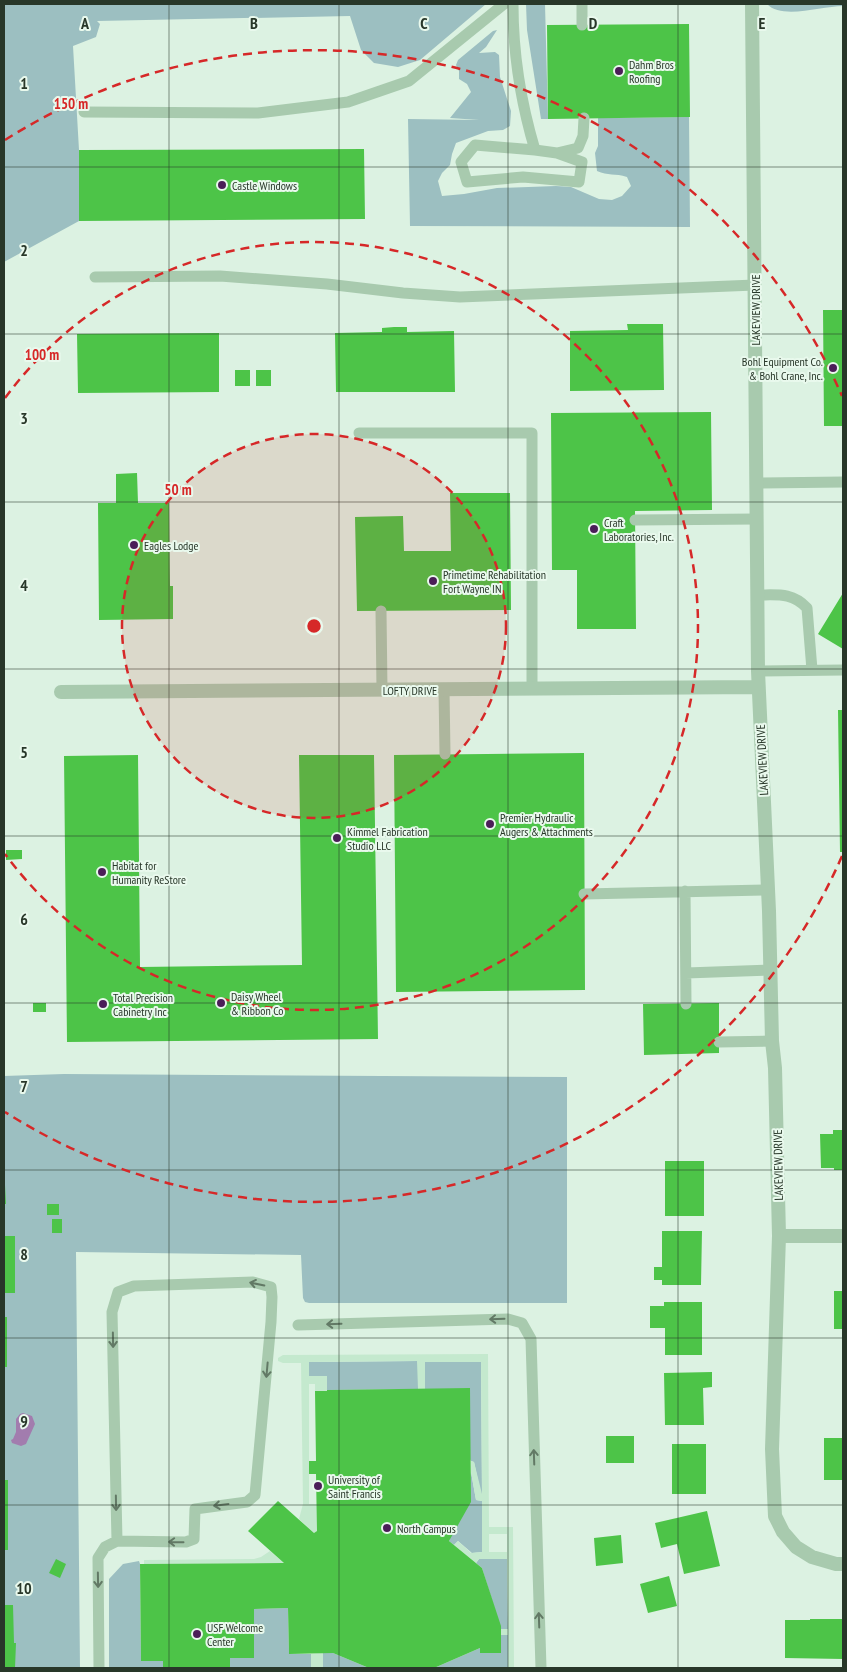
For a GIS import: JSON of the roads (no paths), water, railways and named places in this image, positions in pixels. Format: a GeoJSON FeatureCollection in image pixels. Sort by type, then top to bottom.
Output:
{"type":"FeatureCollection","features":[{"type":"Feature","properties":{"kind":"street","name":"LAKEVIEW DRIVE"},"geometry":{"type":"LineString","coordinates":[[752,4],[758,687],[768,890],[772,1041],[775,1068],[779,1236],[772,1449],[775,1516],[783,1532],[796,1547],[812,1557],[836,1564],[843,1564]]}},
{"type":"Feature","properties":{"kind":"street","name":"LOFTY DRIVE"},"geometry":{"type":"LineString","coordinates":[[61,692],[758,687]]}},
{"type":"Feature","properties":{"kind":"street"},"geometry":{"type":"LineString","coordinates":[[779,1236],[843,1236]]}},
{"type":"Feature","properties":{"kind":"lane"},"geometry":{"type":"LineString","coordinates":[[84,112],[258,113],[348,102],[409,81],[504,4]]}},
{"type":"Feature","properties":{"kind":"lane"},"geometry":{"type":"LineString","coordinates":[[512,4],[518,77],[526,120],[535,150]]}},
{"type":"Feature","properties":{"kind":"lane"},"geometry":{"type":"LineString","coordinates":[[582,4],[582,25]]}},
{"type":"Feature","properties":{"kind":"lane"},"geometry":{"type":"LineString","coordinates":[[557,153],[578,148],[583,136],[584,118]]}},
{"type":"Feature","properties":{"kind":"lane"},"geometry":{"type":"LineString","coordinates":[[475,146],[535,150],[557,153],[582,162],[579,182],[524,178],[467,182],[461,162],[475,146]]}},
{"type":"Feature","properties":{"kind":"lane"},"geometry":{"type":"LineString","coordinates":[[95,277],[220,276],[460,297],[754,285]]}},
{"type":"Feature","properties":{"kind":"lane"},"geometry":{"type":"LineString","coordinates":[[359,433],[532,433],[532,688]]}},
{"type":"Feature","properties":{"kind":"lane"},"geometry":{"type":"LineString","coordinates":[[756,483],[843,482]]}},
{"type":"Feature","properties":{"kind":"lane"},"geometry":{"type":"LineString","coordinates":[[636,520],[757,519]]}},
{"type":"Feature","properties":{"kind":"lane"},"geometry":{"type":"LineString","coordinates":[[757,595],[789,595],[800,600],[807,608],[812,670]]}},
{"type":"Feature","properties":{"kind":"lane"},"geometry":{"type":"LineString","coordinates":[[381,611],[382,690]]}},
{"type":"Feature","properties":{"kind":"lane"},"geometry":{"type":"LineString","coordinates":[[758,671],[843,670]]}},
{"type":"Feature","properties":{"kind":"lane"},"geometry":{"type":"LineString","coordinates":[[444,689],[445,754]]}},
{"type":"Feature","properties":{"kind":"lane"},"geometry":{"type":"LineString","coordinates":[[584,894],[768,890]]}},
{"type":"Feature","properties":{"kind":"lane"},"geometry":{"type":"LineString","coordinates":[[685,891],[686,1004]]}},
{"type":"Feature","properties":{"kind":"lane"},"geometry":{"type":"LineString","coordinates":[[686,973],[770,970]]}},
{"type":"Feature","properties":{"kind":"lane"},"geometry":{"type":"LineString","coordinates":[[719,1042],[772,1041]]}},
{"type":"Feature","properties":{"kind":"lane"},"geometry":{"type":"LineString","coordinates":[[99,1668],[98,1558],[105,1546],[117,1541],[186,1542],[194,1539],[195,1509],[247,1502],[255,1495],[271,1322],[272,1298],[270,1287],[253,1282],[134,1286],[118,1292],[112,1312],[117,1541]]}},
{"type":"Feature","properties":{"kind":"lane"},"geometry":{"type":"LineString","coordinates":[[298,1325],[508,1319],[522,1323],[531,1339],[541,1668]]}},
{"type":"Feature","properties":{"kind":"place","name":"Dahm Bros Roofing"},"geometry":{"type":"Point","coordinates":[619,71]}},
{"type":"Feature","properties":{"kind":"place","name":"Castle Windows"},"geometry":{"type":"Point","coordinates":[222,185]}},
{"type":"Feature","properties":{"kind":"place","name":"Bohl Equipment Co. & Bohl Crane, Inc."},"geometry":{"type":"Point","coordinates":[833,368]}},
{"type":"Feature","properties":{"kind":"place","name":"Craft Laboratories, Inc."},"geometry":{"type":"Point","coordinates":[594,529]}},
{"type":"Feature","properties":{"kind":"place","name":"Eagles Lodge"},"geometry":{"type":"Point","coordinates":[134,545]}},
{"type":"Feature","properties":{"kind":"place","name":"Primetime Rehabilitation Fort Wayne IN"},"geometry":{"type":"Point","coordinates":[433,581]}},
{"type":"Feature","properties":{"kind":"place","name":"Premier Hydraulic Augers & Attachments"},"geometry":{"type":"Point","coordinates":[490,824]}},
{"type":"Feature","properties":{"kind":"place","name":"Kimmel Fabrication Studio LLC"},"geometry":{"type":"Point","coordinates":[337,838]}},
{"type":"Feature","properties":{"kind":"place","name":"Habitat for Humanity ReStore"},"geometry":{"type":"Point","coordinates":[102,872]}},
{"type":"Feature","properties":{"kind":"place","name":"Daisy Wheel & Ribbon Co"},"geometry":{"type":"Point","coordinates":[221,1003]}},
{"type":"Feature","properties":{"kind":"place","name":"Total Precision Cabinetry Inc"},"geometry":{"type":"Point","coordinates":[103,1004]}},
{"type":"Feature","properties":{"kind":"place","name":"University of Saint Francis"},"geometry":{"type":"Point","coordinates":[318,1486]}},
{"type":"Feature","properties":{"kind":"place","name":"North Campus"},"geometry":{"type":"Point","coordinates":[387,1528]}},
{"type":"Feature","properties":{"kind":"place","name":"USF Welcome Center"},"geometry":{"type":"Point","coordinates":[197,1634]}}]}
